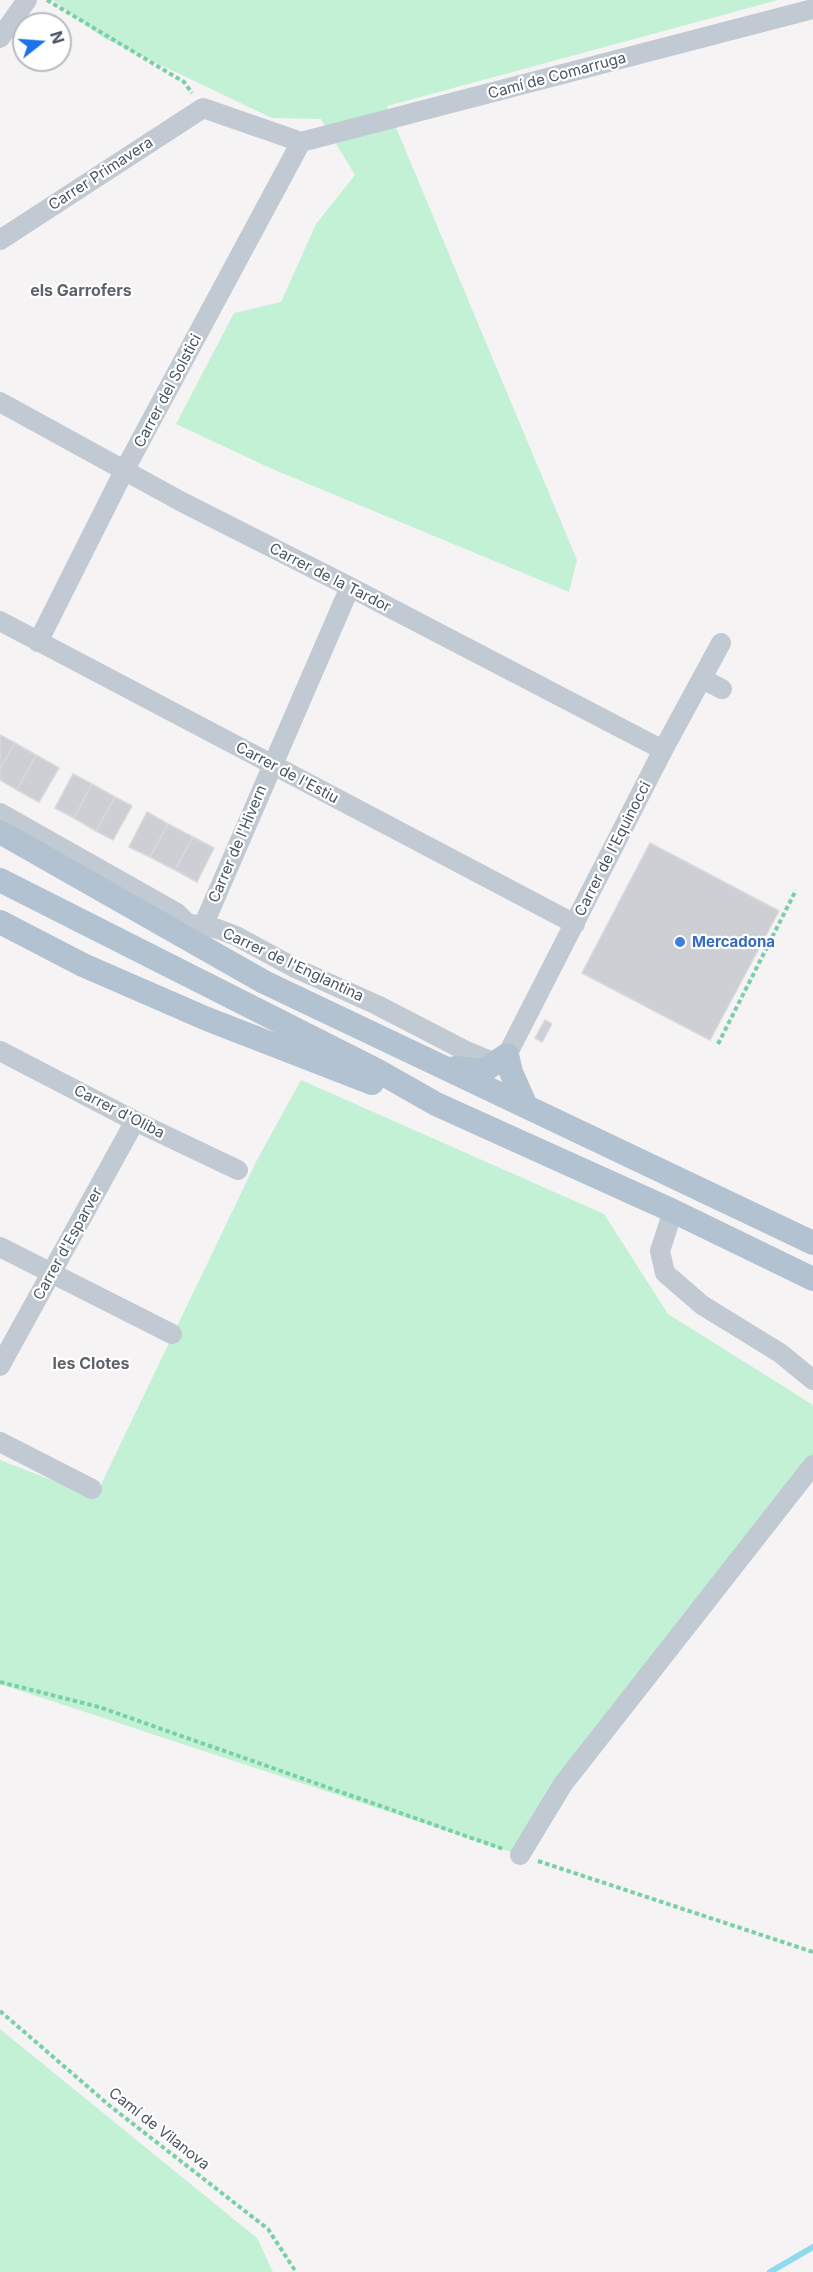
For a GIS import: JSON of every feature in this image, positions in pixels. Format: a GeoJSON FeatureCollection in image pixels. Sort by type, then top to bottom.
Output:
{"type":"FeatureCollection","features":[{"type":"Feature","properties":{"kind":"main road"},"geometry":{"type":"LineString","coordinates":[[0,832],[264,982],[813,1243]]}},
{"type":"Feature","properties":{"kind":"main road"},"geometry":{"type":"LineString","coordinates":[[0,880],[378,1071],[409,1090],[673,1211],[813,1279]]}},
{"type":"Feature","properties":{"kind":"main road"},"geometry":{"type":"LineString","coordinates":[[0,922],[83,965],[207,1019],[376,1085],[409,1090]]}},
{"type":"Feature","properties":{"kind":"main road"},"geometry":{"type":"LineString","coordinates":[[429,1061],[483,1071],[501,1059],[511,1072],[526,1106]]}},
{"type":"Feature","properties":{"kind":"street"},"geometry":{"type":"LineString","coordinates":[[0,38],[27,0]]}},
{"type":"Feature","properties":{"kind":"street","name":"Camí de Comarruga"},"geometry":{"type":"LineString","coordinates":[[302,142],[813,9]]}},
{"type":"Feature","properties":{"kind":"street"},"geometry":{"type":"LineString","coordinates":[[203,108],[302,142]]}},
{"type":"Feature","properties":{"kind":"street","name":"Carrer Primavera"},"geometry":{"type":"LineString","coordinates":[[0,240],[203,108]]}},
{"type":"Feature","properties":{"kind":"street","name":"Carrer del Solstici"},"geometry":{"type":"LineString","coordinates":[[38,642],[124,471],[302,142]]}},
{"type":"Feature","properties":{"kind":"street","name":"Carrer de la Tardor"},"geometry":{"type":"LineString","coordinates":[[0,402],[124,471],[350,587],[618,729],[663,750]]}},
{"type":"Feature","properties":{"kind":"street","name":"Carrer de l'Hivern"},"geometry":{"type":"LineString","coordinates":[[203,926],[350,587]]}},
{"type":"Feature","properties":{"kind":"street","name":"Carrer de l'Estiu"},"geometry":{"type":"LineString","coordinates":[[0,621],[575,924]]}},
{"type":"Feature","properties":{"kind":"street","name":"Carrer de l'Equinocci"},"geometry":{"type":"LineString","coordinates":[[501,1059],[575,924],[663,750],[721,643]]}},
{"type":"Feature","properties":{"kind":"street"},"geometry":{"type":"LineString","coordinates":[[702,679],[722,689]]}},
{"type":"Feature","properties":{"kind":"street","name":"Carrer de l'Englantina"},"geometry":{"type":"LineString","coordinates":[[0,813],[177,913],[187,923],[236,936],[295,968],[377,1005],[464,1050],[501,1059]]}},
{"type":"Feature","properties":{"kind":"street"},"geometry":{"type":"LineString","coordinates":[[203,926],[218,944],[255,967],[264,982]]}},
{"type":"Feature","properties":{"kind":"street","name":"Carrer d'Oliba"},"geometry":{"type":"LineString","coordinates":[[0,1051],[238,1170]]}},
{"type":"Feature","properties":{"kind":"street","name":"Carrer d'Esparver"},"geometry":{"type":"LineString","coordinates":[[0,1366],[135,1120]]}},
{"type":"Feature","properties":{"kind":"street"},"geometry":{"type":"LineString","coordinates":[[673,1211],[660,1251],[664,1273],[702,1305],[780,1353],[813,1380]]}},
{"type":"Feature","properties":{"kind":"street"},"geometry":{"type":"LineString","coordinates":[[0,1247],[172,1334]]}},
{"type":"Feature","properties":{"kind":"street"},"geometry":{"type":"LineString","coordinates":[[0,1442],[92,1489]]}},
{"type":"Feature","properties":{"kind":"street"},"geometry":{"type":"LineString","coordinates":[[520,1855],[563,1784],[813,1465]]}},
{"type":"Feature","properties":{"kind":"path"},"geometry":{"type":"LineString","coordinates":[[47,0],[184,82],[203,108]]}},
{"type":"Feature","properties":{"kind":"path"},"geometry":{"type":"LineString","coordinates":[[718,1044],[796,890]]}},
{"type":"Feature","properties":{"kind":"path"},"geometry":{"type":"LineString","coordinates":[[0,1682],[99,1707],[520,1855],[813,1952]]}},
{"type":"Feature","properties":{"kind":"path","name":"Camí de Vilanova"},"geometry":{"type":"LineString","coordinates":[[0,2011],[110,2106],[268,2229],[296,2272]]}},
{"type":"Feature","properties":{"kind":"green space"},"geometry":{"type":"Polygon","coordinates":[[[53,0],[778,0],[387,106],[577,560],[569,592],[270,468],[176,424],[234,313],[281,302],[316,224],[355,175],[321,119],[272,118],[104,38],[53,0]]]}},
{"type":"Feature","properties":{"kind":"green space"},"geometry":{"type":"Polygon","coordinates":[[[301,1080],[604,1214],[668,1314],[813,1405],[813,1472],[520,1855],[0,1684],[0,1460],[95,1497],[257,1160],[301,1080]]]}},
{"type":"Feature","properties":{"kind":"green space"},"geometry":{"type":"Polygon","coordinates":[[[0,2029],[257,2238],[273,2272],[0,2272],[0,2029]]]}},
{"type":"Feature","properties":{"kind":"building"},"geometry":{"type":"Polygon","coordinates":[[[0,735],[15,743],[0,769],[0,735]]]}},
{"type":"Feature","properties":{"kind":"building"},"geometry":{"type":"Polygon","coordinates":[[[15,743],[36,755],[17,790],[0,780],[0,769],[15,743]]]}},
{"type":"Feature","properties":{"kind":"building"},"geometry":{"type":"Polygon","coordinates":[[[36,755],[59,768],[39,802],[17,790],[36,755]]]}},
{"type":"Feature","properties":{"kind":"building"},"geometry":{"type":"Polygon","coordinates":[[[73,774],[92,784],[74,818],[55,808],[73,774]]]}},
{"type":"Feature","properties":{"kind":"building"},"geometry":{"type":"Polygon","coordinates":[[[92,784],[115,797],[96,831],[74,818],[92,784]]]}},
{"type":"Feature","properties":{"kind":"building"},"geometry":{"type":"Polygon","coordinates":[[[115,797],[132,806],[113,840],[96,831],[115,797]]]}},
{"type":"Feature","properties":{"kind":"building"},"geometry":{"type":"Polygon","coordinates":[[[147,812],[168,824],[150,857],[129,847],[147,812]]]}},
{"type":"Feature","properties":{"kind":"building"},"geometry":{"type":"Polygon","coordinates":[[[168,824],[193,837],[175,870],[150,857],[168,824]]]}},
{"type":"Feature","properties":{"kind":"building"},"geometry":{"type":"Polygon","coordinates":[[[193,837],[214,848],[197,882],[175,870],[193,837]]]}},
{"type":"Feature","properties":{"kind":"building","name":"Mercadona"},"geometry":{"type":"Polygon","coordinates":[[[650,843],[779,911],[710,1040],[582,973],[650,843]]]}},
{"type":"Feature","properties":{"kind":"building"},"geometry":{"type":"Polygon","coordinates":[[[545,1020],[552,1024],[542,1042],[535,1038],[545,1020]]]}},
{"type":"Feature","properties":{"kind":"waterway"},"geometry":{"type":"LineString","coordinates":[[770,2272],[813,2247]]}},
{"type":"Feature","properties":{"kind":"place","name":"Mercadona"},"geometry":{"type":"Point","coordinates":[680,942]}},
{"type":"Feature","properties":{"kind":"district","name":"els Garrofers"},"geometry":{"type":"Point","coordinates":[81,291]}},
{"type":"Feature","properties":{"kind":"district","name":"les Clotes"},"geometry":{"type":"Point","coordinates":[91,1364]}}]}
